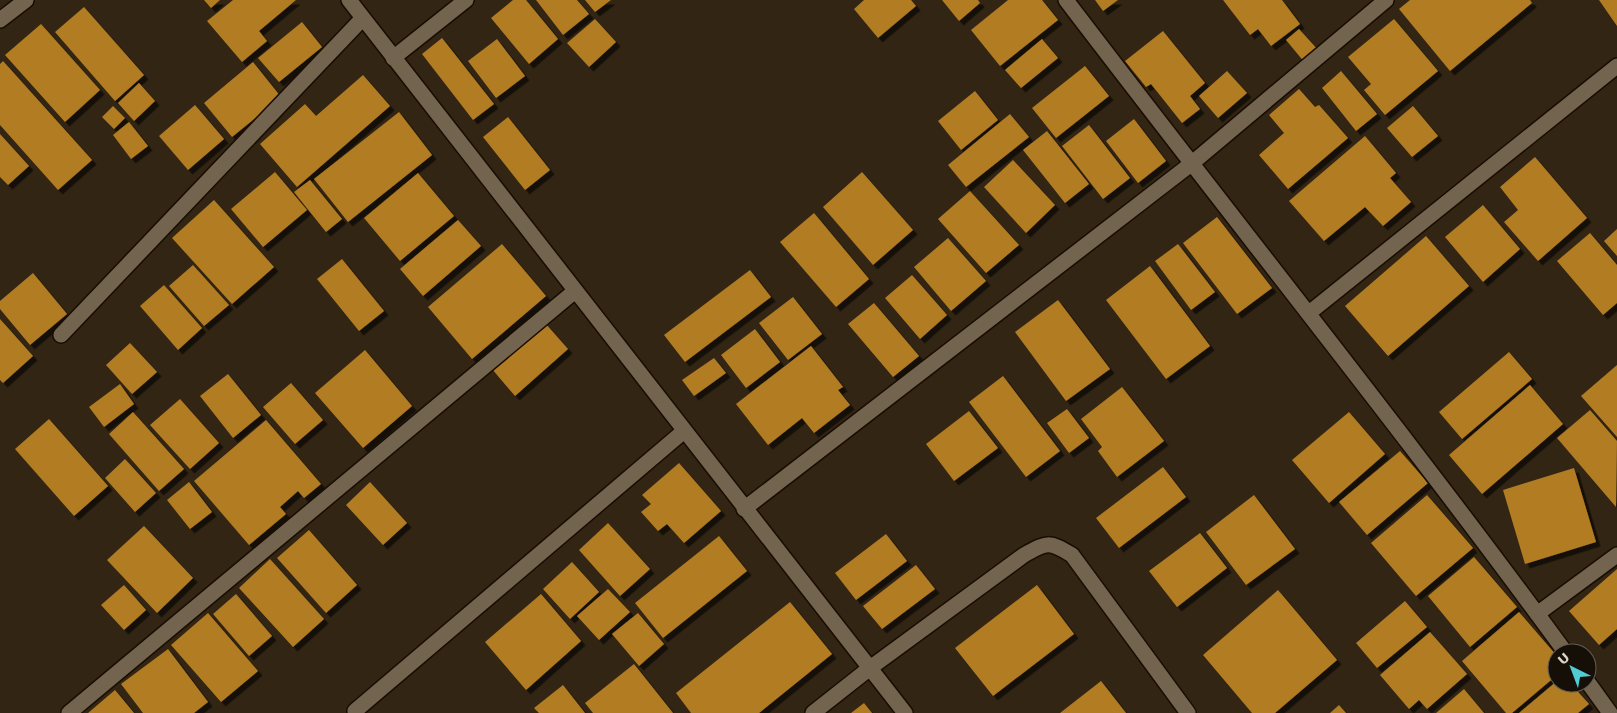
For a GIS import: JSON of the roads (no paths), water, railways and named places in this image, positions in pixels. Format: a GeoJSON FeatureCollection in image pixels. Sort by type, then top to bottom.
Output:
{"type":"FeatureCollection","features":[{"type":"Feature","properties":{"kind":"street"},"geometry":{"type":"LineString","coordinates":[[0,20],[26,0]]}},
{"type":"Feature","properties":{"kind":"street"},"geometry":{"type":"LineString","coordinates":[[349,0],[744,509],[905,713]]}},
{"type":"Feature","properties":{"kind":"street"},"geometry":{"type":"LineString","coordinates":[[394,58],[466,0]]}},
{"type":"Feature","properties":{"kind":"street"},"geometry":{"type":"LineString","coordinates":[[1066,0],[1191,164],[1310,313],[1559,643]]}},
{"type":"Feature","properties":{"kind":"street"},"geometry":{"type":"LineString","coordinates":[[744,509],[1191,164],[1386,0]]}},
{"type":"Feature","properties":{"kind":"street"},"geometry":{"type":"LineString","coordinates":[[61,335],[363,18]]}},
{"type":"Feature","properties":{"kind":"street"},"geometry":{"type":"LineString","coordinates":[[1310,313],[1617,66]]}},
{"type":"Feature","properties":{"kind":"street"},"geometry":{"type":"LineString","coordinates":[[69,713],[575,292]]}},
{"type":"Feature","properties":{"kind":"street"},"geometry":{"type":"LineString","coordinates":[[355,711],[684,431]]}},
{"type":"Feature","properties":{"kind":"street"},"geometry":{"type":"LineString","coordinates":[[813,713],[870,668],[1024,555],[1043,544],[1054,544],[1072,555],[1188,713]]}},
{"type":"Feature","properties":{"kind":"street"},"geometry":{"type":"LineString","coordinates":[[1537,614],[1617,555]]}},
{"type":"Feature","properties":{"kind":"street"},"geometry":{"type":"LineString","coordinates":[[1596,693],[1610,713]]}}]}
